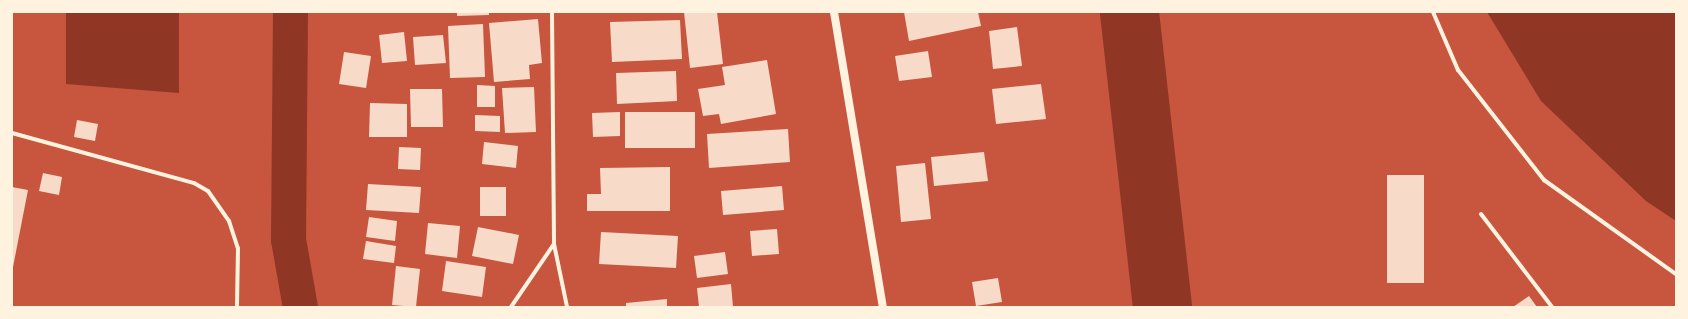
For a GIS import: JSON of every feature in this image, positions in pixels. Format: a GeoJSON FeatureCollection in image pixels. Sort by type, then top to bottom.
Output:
{"type":"FeatureCollection","features":[{"type":"Feature","properties":{"kind":"main road"},"geometry":{"type":"LineString","coordinates":[[834,12],[883,307]]}},
{"type":"Feature","properties":{"kind":"street"},"geometry":{"type":"LineString","coordinates":[[552,12],[554,244],[567,307]]}},
{"type":"Feature","properties":{"kind":"street"},"geometry":{"type":"LineString","coordinates":[[1433,12],[1458,70],[1544,180],[1676,274]]}},
{"type":"Feature","properties":{"kind":"street"},"geometry":{"type":"LineString","coordinates":[[12,133],[194,183],[208,191],[229,221],[238,248],[237,307]]}},
{"type":"Feature","properties":{"kind":"street"},"geometry":{"type":"LineString","coordinates":[[1481,214],[1552,307]]}},
{"type":"Feature","properties":{"kind":"street"},"geometry":{"type":"LineString","coordinates":[[511,307],[554,244]]}},
{"type":"Feature","properties":{"kind":"shaded area"},"geometry":{"type":"Polygon","coordinates":[[[66,12],[179,12],[179,93],[66,84],[66,12]]]}},
{"type":"Feature","properties":{"kind":"shaded area"},"geometry":{"type":"Polygon","coordinates":[[[1487,12],[1676,12],[1676,221],[1646,201],[1541,101],[1487,12]]]}},
{"type":"Feature","properties":{"kind":"building"},"geometry":{"type":"Polygon","coordinates":[[[457,12],[489,12],[489,15],[457,16],[457,12]]]}},
{"type":"Feature","properties":{"kind":"building"},"geometry":{"type":"Polygon","coordinates":[[[684,12],[717,12],[723,64],[690,68],[684,12]]]}},
{"type":"Feature","properties":{"kind":"building"},"geometry":{"type":"Polygon","coordinates":[[[904,12],[978,12],[981,26],[909,41],[904,12]]]}},
{"type":"Feature","properties":{"kind":"building"},"geometry":{"type":"Polygon","coordinates":[[[538,19],[542,63],[529,65],[530,79],[494,82],[489,23],[538,19]]]}},
{"type":"Feature","properties":{"kind":"building"},"geometry":{"type":"Polygon","coordinates":[[[680,20],[682,59],[612,62],[610,22],[680,20]]]}},
{"type":"Feature","properties":{"kind":"building"},"geometry":{"type":"Polygon","coordinates":[[[483,24],[485,77],[450,78],[448,26],[483,24]]]}},
{"type":"Feature","properties":{"kind":"building"},"geometry":{"type":"Polygon","coordinates":[[[1017,27],[1022,66],[993,69],[989,31],[1017,27]]]}},
{"type":"Feature","properties":{"kind":"building"},"geometry":{"type":"Polygon","coordinates":[[[404,32],[407,61],[382,63],[379,35],[404,32]]]}},
{"type":"Feature","properties":{"kind":"building"},"geometry":{"type":"Polygon","coordinates":[[[443,35],[446,63],[415,65],[413,37],[443,35]]]}},
{"type":"Feature","properties":{"kind":"building"},"geometry":{"type":"Polygon","coordinates":[[[928,51],[932,77],[899,81],[895,56],[928,51]]]}},
{"type":"Feature","properties":{"kind":"building"},"geometry":{"type":"Polygon","coordinates":[[[344,52],[371,56],[366,88],[339,84],[344,52]]]}},
{"type":"Feature","properties":{"kind":"building"},"geometry":{"type":"Polygon","coordinates":[[[767,60],[776,114],[721,124],[719,114],[703,116],[698,89],[725,85],[722,67],[767,60]]]}},
{"type":"Feature","properties":{"kind":"building"},"geometry":{"type":"Polygon","coordinates":[[[676,71],[677,101],[617,104],[616,73],[676,71]]]}},
{"type":"Feature","properties":{"kind":"building"},"geometry":{"type":"Polygon","coordinates":[[[1041,84],[1046,119],[996,124],[992,89],[1041,84]]]}},
{"type":"Feature","properties":{"kind":"building"},"geometry":{"type":"Polygon","coordinates":[[[477,85],[495,86],[495,107],[477,107],[477,85]]]}},
{"type":"Feature","properties":{"kind":"building"},"geometry":{"type":"Polygon","coordinates":[[[534,87],[536,132],[505,133],[502,88],[534,87]]]}},
{"type":"Feature","properties":{"kind":"building"},"geometry":{"type":"Polygon","coordinates":[[[410,89],[442,89],[443,127],[411,127],[410,89]]]}},
{"type":"Feature","properties":{"kind":"building"},"geometry":{"type":"Polygon","coordinates":[[[370,103],[407,104],[407,137],[369,137],[370,103]]]}},
{"type":"Feature","properties":{"kind":"building"},"geometry":{"type":"Polygon","coordinates":[[[620,112],[620,136],[593,137],[592,113],[620,112]]]}},
{"type":"Feature","properties":{"kind":"building"},"geometry":{"type":"Polygon","coordinates":[[[625,112],[695,112],[695,148],[625,148],[625,112]]]}},
{"type":"Feature","properties":{"kind":"building"},"geometry":{"type":"Polygon","coordinates":[[[475,115],[500,116],[500,132],[475,131],[475,115]]]}},
{"type":"Feature","properties":{"kind":"building"},"geometry":{"type":"Polygon","coordinates":[[[77,120],[98,124],[95,141],[74,137],[77,120]]]}},
{"type":"Feature","properties":{"kind":"building"},"geometry":{"type":"Polygon","coordinates":[[[788,129],[790,162],[709,168],[707,134],[788,129]]]}},
{"type":"Feature","properties":{"kind":"building"},"geometry":{"type":"Polygon","coordinates":[[[484,142],[518,146],[516,168],[482,164],[484,142]]]}},
{"type":"Feature","properties":{"kind":"building"},"geometry":{"type":"Polygon","coordinates":[[[399,147],[421,148],[420,170],[398,169],[399,147]]]}},
{"type":"Feature","properties":{"kind":"building"},"geometry":{"type":"Polygon","coordinates":[[[984,152],[988,181],[934,186],[931,157],[984,152]]]}},
{"type":"Feature","properties":{"kind":"building"},"geometry":{"type":"Polygon","coordinates":[[[925,163],[931,219],[901,222],[896,166],[925,163]]]}},
{"type":"Feature","properties":{"kind":"building"},"geometry":{"type":"Polygon","coordinates":[[[670,167],[670,211],[587,211],[587,194],[601,194],[600,168],[670,167]]]}},
{"type":"Feature","properties":{"kind":"building"},"geometry":{"type":"Polygon","coordinates":[[[43,173],[62,177],[59,195],[39,191],[43,173]]]}},
{"type":"Feature","properties":{"kind":"building"},"geometry":{"type":"Polygon","coordinates":[[[1387,175],[1424,175],[1424,283],[1387,283],[1387,175]]]}},
{"type":"Feature","properties":{"kind":"building"},"geometry":{"type":"Polygon","coordinates":[[[368,184],[421,187],[419,213],[366,210],[368,184]]]}},
{"type":"Feature","properties":{"kind":"building"},"geometry":{"type":"Polygon","coordinates":[[[782,186],[784,210],[723,215],[721,191],[782,186]]]}},
{"type":"Feature","properties":{"kind":"building"},"geometry":{"type":"Polygon","coordinates":[[[12,187],[28,190],[13,267],[12,267],[12,187]]]}},
{"type":"Feature","properties":{"kind":"building"},"geometry":{"type":"Polygon","coordinates":[[[480,187],[506,187],[506,216],[480,216],[480,187]]]}},
{"type":"Feature","properties":{"kind":"building"},"geometry":{"type":"Polygon","coordinates":[[[369,217],[397,221],[395,241],[366,237],[369,217]]]}},
{"type":"Feature","properties":{"kind":"building"},"geometry":{"type":"Polygon","coordinates":[[[428,223],[460,226],[457,258],[425,254],[428,223]]]}},
{"type":"Feature","properties":{"kind":"building"},"geometry":{"type":"Polygon","coordinates":[[[478,227],[519,235],[513,264],[472,256],[478,227]]]}},
{"type":"Feature","properties":{"kind":"building"},"geometry":{"type":"Polygon","coordinates":[[[777,229],[779,254],[752,256],[750,231],[777,229]]]}},
{"type":"Feature","properties":{"kind":"building"},"geometry":{"type":"Polygon","coordinates":[[[601,232],[678,236],[676,268],[599,264],[601,232]]]}},
{"type":"Feature","properties":{"kind":"building"},"geometry":{"type":"Polygon","coordinates":[[[366,241],[396,246],[394,263],[363,259],[366,241]]]}},
{"type":"Feature","properties":{"kind":"building"},"geometry":{"type":"Polygon","coordinates":[[[725,252],[728,274],[697,278],[694,256],[725,252]]]}},
{"type":"Feature","properties":{"kind":"building"},"geometry":{"type":"Polygon","coordinates":[[[446,261],[486,267],[482,297],[442,291],[446,261]]]}},
{"type":"Feature","properties":{"kind":"building"},"geometry":{"type":"Polygon","coordinates":[[[396,266],[420,269],[416,307],[392,305],[396,266]]]}},
{"type":"Feature","properties":{"kind":"building"},"geometry":{"type":"Polygon","coordinates":[[[998,278],[1002,302],[976,306],[972,282],[998,278]]]}},
{"type":"Feature","properties":{"kind":"building"},"geometry":{"type":"Polygon","coordinates":[[[731,284],[733,307],[699,307],[697,288],[731,284]]]}},
{"type":"Feature","properties":{"kind":"building"},"geometry":{"type":"Polygon","coordinates":[[[1529,296],[1537,307],[1513,307],[1529,296]]]}},
{"type":"Feature","properties":{"kind":"building"},"geometry":{"type":"Polygon","coordinates":[[[667,299],[667,307],[626,307],[626,303],[667,299]]]}},
{"type":"Feature","properties":{"kind":"waterway"},"geometry":{"type":"LineString","coordinates":[[290,12],[288,239],[300,307]]}},
{"type":"Feature","properties":{"kind":"waterway"},"geometry":{"type":"LineString","coordinates":[[1129,12],[1162,307]]}}]}
